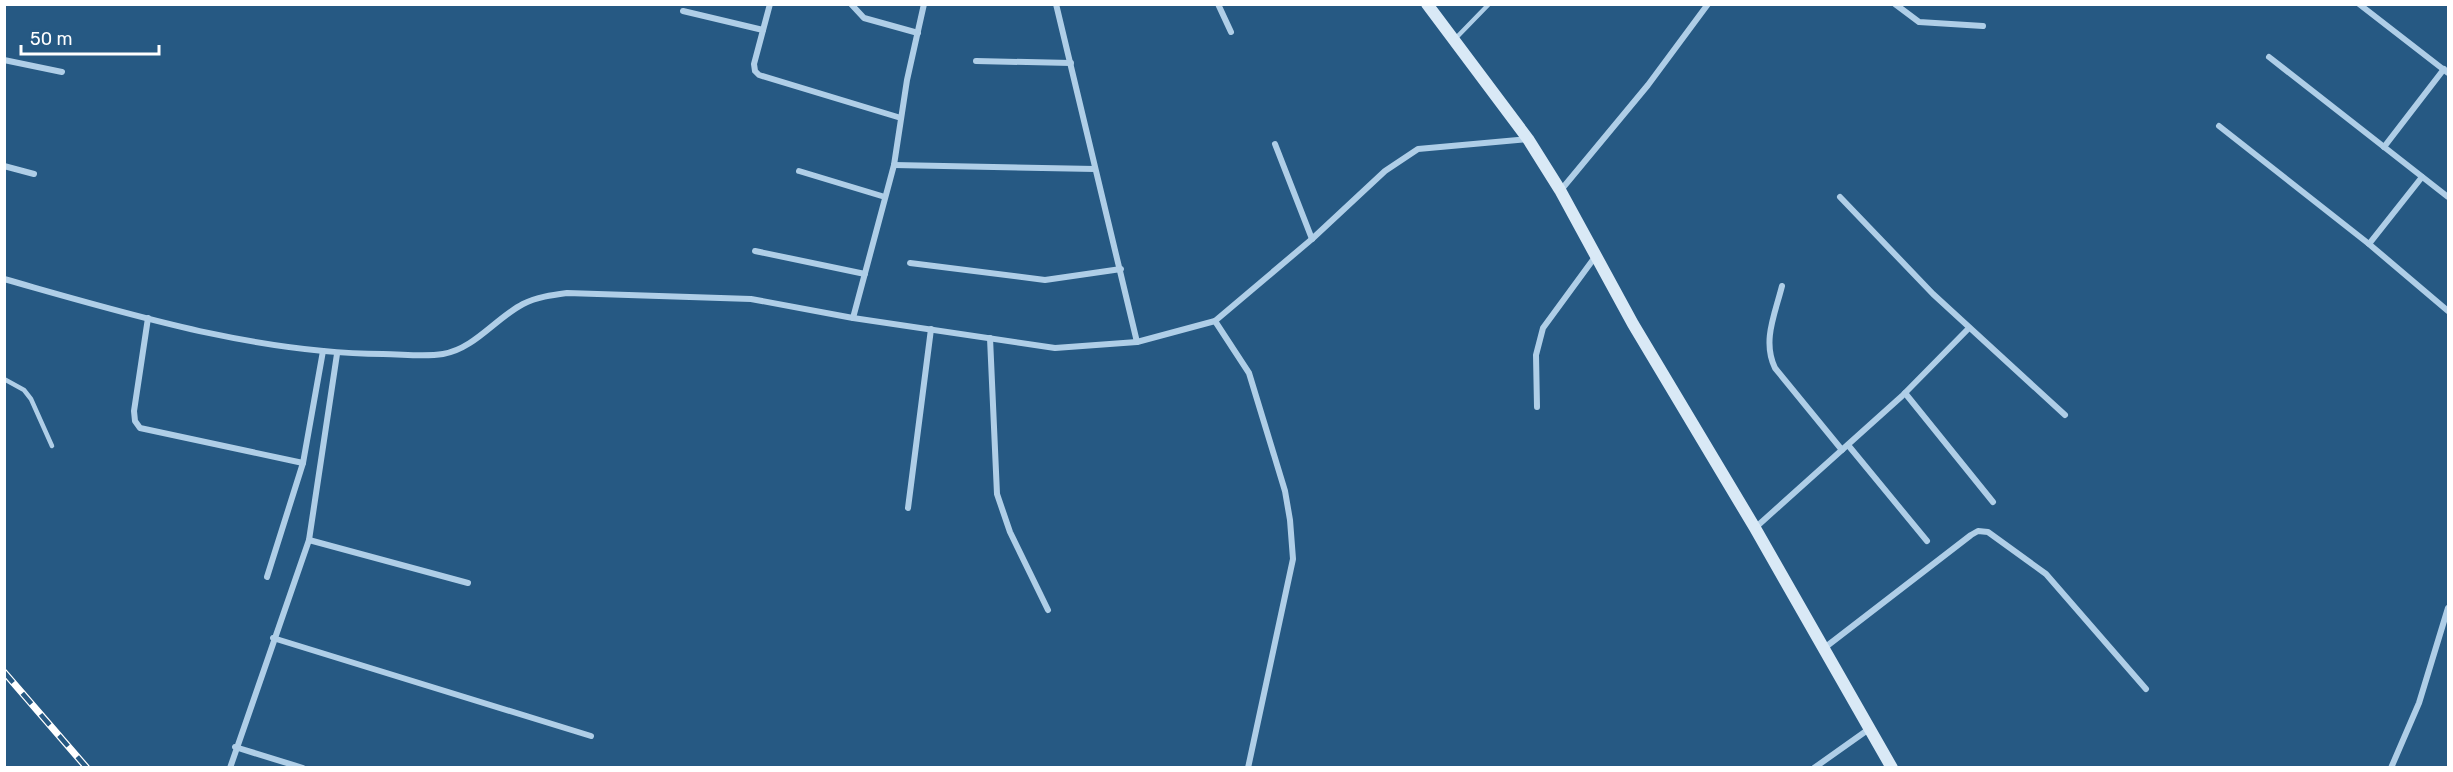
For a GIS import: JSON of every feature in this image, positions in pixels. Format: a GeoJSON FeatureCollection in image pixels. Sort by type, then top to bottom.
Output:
{"type":"FeatureCollection","features":[{"type":"Feature","properties":{"kind":"main road"},"geometry":{"type":"LineString","coordinates":[[1427,4],[1528,139],[1560,190],[1595,257],[1755,528],[1892,768]]}},
{"type":"Feature","properties":{"kind":"street"},"geometry":{"type":"LineString","coordinates":[[770,4],[754,71],[759,75],[901,118]]}},
{"type":"Feature","properties":{"kind":"street"},"geometry":{"type":"LineString","coordinates":[[852,4],[864,18],[918,33]]}},
{"type":"Feature","properties":{"kind":"street"},"geometry":{"type":"LineString","coordinates":[[853,318],[894,165],[907,80],[924,4]]}},
{"type":"Feature","properties":{"kind":"street"},"geometry":{"type":"LineString","coordinates":[[1056,4],[1137,342]]}},
{"type":"Feature","properties":{"kind":"street"},"geometry":{"type":"LineString","coordinates":[[1218,4],[1231,32]]}},
{"type":"Feature","properties":{"kind":"street"},"geometry":{"type":"LineString","coordinates":[[1560,190],[1648,85],[1708,4]]}},
{"type":"Feature","properties":{"kind":"street"},"geometry":{"type":"LineString","coordinates":[[1895,4],[1919,22],[1983,26]]}},
{"type":"Feature","properties":{"kind":"street"},"geometry":{"type":"LineString","coordinates":[[2359,4],[2446,71],[2384,147]]}},
{"type":"Feature","properties":{"kind":"street"},"geometry":{"type":"LineString","coordinates":[[683,11],[763,30]]}},
{"type":"Feature","properties":{"kind":"street"},"geometry":{"type":"LineString","coordinates":[[2269,57],[2448,197]]}},
{"type":"Feature","properties":{"kind":"street"},"geometry":{"type":"LineString","coordinates":[[4,60],[62,72]]}},
{"type":"Feature","properties":{"kind":"street"},"geometry":{"type":"LineString","coordinates":[[976,61],[1071,63]]}},
{"type":"Feature","properties":{"kind":"street"},"geometry":{"type":"LineString","coordinates":[[2219,126],[2369,244],[2448,311]]}},
{"type":"Feature","properties":{"kind":"street"},"geometry":{"type":"LineString","coordinates":[[4,279],[148,318],[222,335],[337,354],[441,354],[451,352],[522,305],[538,298],[567,293],[751,299],[853,318],[1054,348],[1137,342],[1215,321],[1312,239],[1385,171],[1418,149],[1528,139]]}},
{"type":"Feature","properties":{"kind":"street"},"geometry":{"type":"LineString","coordinates":[[1275,144],[1312,239]]}},
{"type":"Feature","properties":{"kind":"street"},"geometry":{"type":"LineString","coordinates":[[894,165],[1095,169]]}},
{"type":"Feature","properties":{"kind":"street"},"geometry":{"type":"LineString","coordinates":[[4,166],[34,174]]}},
{"type":"Feature","properties":{"kind":"street"},"geometry":{"type":"LineString","coordinates":[[799,171],[885,197]]}},
{"type":"Feature","properties":{"kind":"street"},"geometry":{"type":"LineString","coordinates":[[2369,244],[2422,177]]}},
{"type":"Feature","properties":{"kind":"street"},"geometry":{"type":"LineString","coordinates":[[1840,197],[1933,294],[2065,415]]}},
{"type":"Feature","properties":{"kind":"street"},"geometry":{"type":"LineString","coordinates":[[755,251],[864,274]]}},
{"type":"Feature","properties":{"kind":"street"},"geometry":{"type":"LineString","coordinates":[[1537,407],[1536,355],[1543,328],[1595,257]]}},
{"type":"Feature","properties":{"kind":"street"},"geometry":{"type":"LineString","coordinates":[[910,263],[1045,280],[1121,269]]}},
{"type":"Feature","properties":{"kind":"street"},"geometry":{"type":"LineString","coordinates":[[1782,286],[1768,343],[1769,355],[1775,368],[1842,450]]}},
{"type":"Feature","properties":{"kind":"street"},"geometry":{"type":"LineString","coordinates":[[148,318],[134,411],[135,421],[140,428],[303,463]]}},
{"type":"Feature","properties":{"kind":"street"},"geometry":{"type":"LineString","coordinates":[[1215,321],[1249,373],[1285,491],[1293,559],[1248,768]]}},
{"type":"Feature","properties":{"kind":"street"},"geometry":{"type":"LineString","coordinates":[[1755,528],[1905,393],[1969,328]]}},
{"type":"Feature","properties":{"kind":"street"},"geometry":{"type":"LineString","coordinates":[[908,508],[932,329]]}},
{"type":"Feature","properties":{"kind":"street"},"geometry":{"type":"LineString","coordinates":[[990,338],[997,494],[1010,532],[1048,610]]}},
{"type":"Feature","properties":{"kind":"street"},"geometry":{"type":"LineString","coordinates":[[267,577],[303,463],[323,351]]}},
{"type":"Feature","properties":{"kind":"street"},"geometry":{"type":"LineString","coordinates":[[230,768],[235,747],[309,540],[337,354]]}},
{"type":"Feature","properties":{"kind":"street"},"geometry":{"type":"LineString","coordinates":[[1905,393],[1993,502]]}},
{"type":"Feature","properties":{"kind":"street"},"geometry":{"type":"LineString","coordinates":[[1848,445],[1927,542]]}},
{"type":"Feature","properties":{"kind":"street"},"geometry":{"type":"LineString","coordinates":[[1822,649],[1971,535],[1982,531],[1998,538],[2046,574],[2146,689]]}},
{"type":"Feature","properties":{"kind":"street"},"geometry":{"type":"LineString","coordinates":[[309,540],[468,584]]}},
{"type":"Feature","properties":{"kind":"street"},"geometry":{"type":"LineString","coordinates":[[2391,768],[2419,703],[2448,608]]}},
{"type":"Feature","properties":{"kind":"street"},"geometry":{"type":"LineString","coordinates":[[273,638],[591,736]]}},
{"type":"Feature","properties":{"kind":"street"},"geometry":{"type":"LineString","coordinates":[[1814,768],[1869,729]]}},
{"type":"Feature","properties":{"kind":"street"},"geometry":{"type":"LineString","coordinates":[[235,747],[303,768]]}},
{"type":"Feature","properties":{"kind":"lane"},"geometry":{"type":"LineString","coordinates":[[1454,39],[1489,4]]}},
{"type":"Feature","properties":{"kind":"lane"},"geometry":{"type":"LineString","coordinates":[[4,379],[24,390],[32,399],[52,446]]}},
{"type":"Feature","properties":{"kind":"railway"},"geometry":{"type":"LineString","coordinates":[[4,672],[87,768]]}}]}
